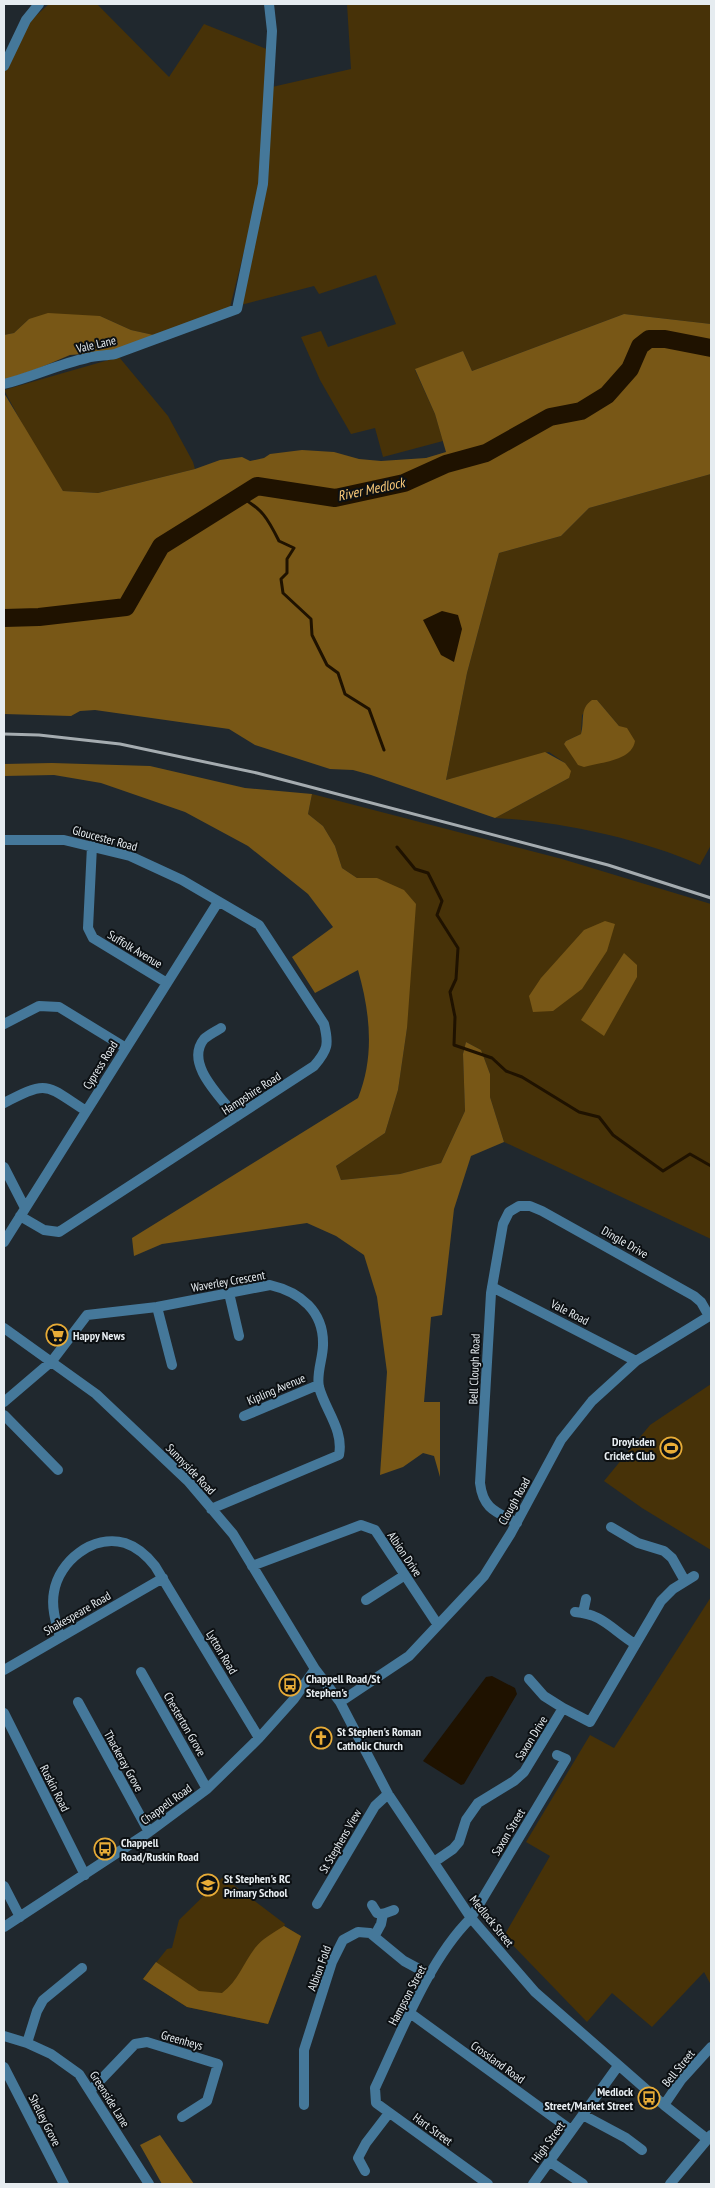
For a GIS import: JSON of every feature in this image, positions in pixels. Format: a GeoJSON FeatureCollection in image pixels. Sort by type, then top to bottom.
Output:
{"type":"FeatureCollection","features":[{"type":"Feature","properties":{"kind":"street"},"geometry":{"type":"LineString","coordinates":[[4,66],[26,20],[38,4]]}},
{"type":"Feature","properties":{"kind":"street","name":"Vale Lane"},"geometry":{"type":"LineString","coordinates":[[4,384],[34,377],[90,357],[109,355],[237,309],[263,184],[272,31],[269,4]]}},
{"type":"Feature","properties":{"kind":"street","name":"Gloucester Road"},"geometry":{"type":"LineString","coordinates":[[4,840],[64,840],[130,856],[182,880],[218,902]]}},
{"type":"Feature","properties":{"kind":"street","name":"Suffolk Avenue"},"geometry":{"type":"LineString","coordinates":[[92,846],[88,928],[93,938],[167,983]]}},
{"type":"Feature","properties":{"kind":"street","name":"Cypress Road"},"geometry":{"type":"LineString","coordinates":[[4,1242],[218,902]]}},
{"type":"Feature","properties":{"kind":"street","name":"Hampshire Road"},"geometry":{"type":"LineString","coordinates":[[23,1212],[44,1230],[59,1232],[314,1066],[325,1053],[327,1038],[324,1024],[259,925],[218,902]]}},
{"type":"Feature","properties":{"kind":"street"},"geometry":{"type":"LineString","coordinates":[[4,1024],[39,1006],[59,1007],[126,1048]]}},
{"type":"Feature","properties":{"kind":"street"},"geometry":{"type":"LineString","coordinates":[[221,1028],[205,1039],[198,1054],[200,1069],[236,1117]]}},
{"type":"Feature","properties":{"kind":"street"},"geometry":{"type":"LineString","coordinates":[[4,1103],[35,1087],[49,1087],[86,1111]]}},
{"type":"Feature","properties":{"kind":"street"},"geometry":{"type":"LineString","coordinates":[[4,1167],[23,1212]]}},
{"type":"Feature","properties":{"kind":"street","name":"Bell Clough Road"},"geometry":{"type":"LineString","coordinates":[[517,1523],[491,1509],[482,1497],[480,1483],[492,1287],[503,1224],[509,1212],[519,1206]]}},
{"type":"Feature","properties":{"kind":"street","name":"Dingle Drive"},"geometry":{"type":"LineString","coordinates":[[519,1206],[530,1206],[542,1211],[613,1249],[694,1296],[710,1315]]}},
{"type":"Feature","properties":{"kind":"street","name":"Waverley Crescent"},"geometry":{"type":"LineString","coordinates":[[4,1402],[52,1361],[87,1315],[157,1307],[270,1286],[288,1290],[306,1302],[320,1323],[323,1344],[318,1385],[342,1442],[338,1455],[212,1509]]}},
{"type":"Feature","properties":{"kind":"street","name":"Vale Road"},"geometry":{"type":"LineString","coordinates":[[492,1287],[636,1361]]}},
{"type":"Feature","properties":{"kind":"street"},"geometry":{"type":"LineString","coordinates":[[229,1293],[239,1336]]}},
{"type":"Feature","properties":{"kind":"street"},"geometry":{"type":"LineString","coordinates":[[157,1307],[172,1365]]}},
{"type":"Feature","properties":{"kind":"street","name":"Clough Road"},"geometry":{"type":"LineString","coordinates":[[340,1702],[409,1656],[484,1576],[517,1523],[562,1440],[592,1401],[636,1361],[710,1315]]}},
{"type":"Feature","properties":{"kind":"street","name":"Sunnyside Road"},"geometry":{"type":"LineString","coordinates":[[4,1328],[96,1394],[188,1481],[233,1534],[315,1669]]}},
{"type":"Feature","properties":{"kind":"street","name":"Kipling Avenue"},"geometry":{"type":"LineString","coordinates":[[244,1416],[318,1385]]}},
{"type":"Feature","properties":{"kind":"street"},"geometry":{"type":"LineString","coordinates":[[4,1415],[58,1470]]}},
{"type":"Feature","properties":{"kind":"street","name":"Albion Drive"},"geometry":{"type":"LineString","coordinates":[[252,1566],[361,1525],[375,1530],[438,1625]]}},
{"type":"Feature","properties":{"kind":"street","name":"Saxon Drive"},"geometry":{"type":"LineString","coordinates":[[434,1862],[453,1849],[459,1842],[466,1820],[478,1803],[514,1781],[524,1772],[535,1758],[563,1708],[590,1722],[661,1602],[690,1578],[664,1550],[638,1543],[625,1529],[611,1527]]}},
{"type":"Feature","properties":{"kind":"street","name":"Lytton Road"},"geometry":{"type":"LineString","coordinates":[[60,1637],[54,1614],[54,1592],[62,1571],[77,1552],[100,1543],[125,1543],[147,1556],[163,1578],[259,1738]]}},
{"type":"Feature","properties":{"kind":"street"},"geometry":{"type":"LineString","coordinates":[[366,1600],[405,1576]]}},
{"type":"Feature","properties":{"kind":"street","name":"Shakespeare Road"},"geometry":{"type":"LineString","coordinates":[[4,1670],[163,1578]]}},
{"type":"Feature","properties":{"kind":"street"},"geometry":{"type":"LineString","coordinates":[[586,1599],[579,1612],[600,1618],[614,1632],[635,1644]]}},
{"type":"Feature","properties":{"kind":"street","name":"Medlock Street"},"geometry":{"type":"LineString","coordinates":[[315,1669],[340,1702],[388,1794],[471,1918],[535,1992],[664,2105],[709,2137]]}},
{"type":"Feature","properties":{"kind":"street","name":"Chappell Road"},"geometry":{"type":"LineString","coordinates":[[4,1927],[149,1832],[207,1789],[259,1738],[294,1699],[315,1669]]}},
{"type":"Feature","properties":{"kind":"street","name":"Chesterton Grove"},"geometry":{"type":"LineString","coordinates":[[141,1672],[207,1789]]}},
{"type":"Feature","properties":{"kind":"street"},"geometry":{"type":"LineString","coordinates":[[529,1679],[544,1696],[563,1708]]}},
{"type":"Feature","properties":{"kind":"street","name":"Thackeray Grove"},"geometry":{"type":"LineString","coordinates":[[78,1702],[149,1832]]}},
{"type":"Feature","properties":{"kind":"street","name":"Ruskin Road"},"geometry":{"type":"LineString","coordinates":[[4,1713],[85,1875]]}},
{"type":"Feature","properties":{"kind":"street","name":"Saxon Street"},"geometry":{"type":"LineString","coordinates":[[471,1918],[561,1757]]}},
{"type":"Feature","properties":{"kind":"street","name":"St Stephens View"},"geometry":{"type":"LineString","coordinates":[[317,1904],[375,1806],[388,1794]]}},
{"type":"Feature","properties":{"kind":"street"},"geometry":{"type":"LineString","coordinates":[[4,1886],[20,1917]]}},
{"type":"Feature","properties":{"kind":"street"},"geometry":{"type":"LineString","coordinates":[[372,1905],[377,1913],[383,1914],[394,1910]]}},
{"type":"Feature","properties":{"kind":"street"},"geometry":{"type":"LineString","coordinates":[[383,1914],[381,1924],[375,1935],[404,1960],[430,1976]]}},
{"type":"Feature","properties":{"kind":"street","name":"Hampson Street"},"geometry":{"type":"LineString","coordinates":[[374,2088],[430,1976],[456,1934],[471,1918]]}},
{"type":"Feature","properties":{"kind":"street","name":"Albion Fold"},"geometry":{"type":"LineString","coordinates":[[304,2105],[304,2050],[332,1962],[344,1940],[350,1935],[358,1932],[375,1935]]}},
{"type":"Feature","properties":{"kind":"street"},"geometry":{"type":"LineString","coordinates":[[27,2042],[37,2011],[43,2000],[82,1968]]}},
{"type":"Feature","properties":{"kind":"street","name":"Crossland Road"},"geometry":{"type":"LineString","coordinates":[[410,2014],[572,2130]]}},
{"type":"Feature","properties":{"kind":"street","name":"Greenside Lane"},"geometry":{"type":"LineString","coordinates":[[4,2036],[27,2042],[51,2054],[79,2074],[149,2184]]}},
{"type":"Feature","properties":{"kind":"street","name":"Greenheys"},"geometry":{"type":"LineString","coordinates":[[90,2091],[136,2044],[147,2042],[218,2064],[207,2102],[182,2117]]}},
{"type":"Feature","properties":{"kind":"street","name":"Bell Street"},"geometry":{"type":"LineString","coordinates":[[664,2105],[681,2080],[711,2047]]}},
{"type":"Feature","properties":{"kind":"street","name":"Shelley Grove"},"geometry":{"type":"LineString","coordinates":[[4,2066],[64,2184]]}},
{"type":"Feature","properties":{"kind":"street","name":"High Street"},"geometry":{"type":"LineString","coordinates":[[533,2184],[618,2066]]}},
{"type":"Feature","properties":{"kind":"street","name":"Hart Street"},"geometry":{"type":"LineString","coordinates":[[374,2088],[376,2103],[488,2184]]}},
{"type":"Feature","properties":{"kind":"street"},"geometry":{"type":"LineString","coordinates":[[365,2172],[358,2158],[366,2143],[389,2113]]}},
{"type":"Feature","properties":{"kind":"street"},"geometry":{"type":"LineString","coordinates":[[583,2115],[626,2138],[642,2150]]}},
{"type":"Feature","properties":{"kind":"street"},"geometry":{"type":"LineString","coordinates":[[670,2184],[709,2137]]}},
{"type":"Feature","properties":{"kind":"street"},"geometry":{"type":"LineString","coordinates":[[549,2161],[583,2184]]}},
{"type":"Feature","properties":{"kind":"shaded area"},"geometry":{"type":"Polygon","coordinates":[[[49,4],[97,4],[169,77],[204,24],[269,50],[258,196],[229,311],[158,336],[131,330],[100,316],[29,319],[14,333],[4,335],[4,73],[29,22],[49,4]]]}},
{"type":"Feature","properties":{"kind":"shaded area"},"geometry":{"type":"Polygon","coordinates":[[[347,4],[711,4],[711,324],[624,314],[472,371],[463,351],[415,370],[435,414],[443,441],[383,457],[375,428],[351,434],[320,380],[301,337],[321,331],[328,347],[396,324],[376,275],[319,294],[314,286],[241,305],[272,87],[351,69],[347,4]]]}},
{"type":"Feature","properties":{"kind":"shaded area"},"geometry":{"type":"Polygon","coordinates":[[[48,313],[100,316],[131,330],[158,336],[108,352],[70,355],[4,380],[4,335],[14,333],[29,319],[48,313]]]}},
{"type":"Feature","properties":{"kind":"shaded area"},"geometry":{"type":"Polygon","coordinates":[[[624,314],[711,324],[711,474],[589,508],[561,536],[499,553],[467,673],[446,780],[545,752],[565,763],[571,771],[569,778],[495,818],[371,775],[353,770],[330,769],[255,745],[229,729],[95,710],[80,711],[71,716],[4,714],[4,393],[63,491],[98,493],[195,469],[220,460],[242,457],[250,461],[264,458],[270,454],[302,450],[334,452],[359,459],[381,461],[426,458],[446,452],[435,414],[415,369],[463,351],[472,371],[624,314]]]}},
{"type":"Feature","properties":{"kind":"shaded area"},"geometry":{"type":"Polygon","coordinates":[[[119,357],[168,416],[195,469],[98,493],[63,491],[39,455],[4,390],[119,357]]]}},
{"type":"Feature","properties":{"kind":"shaded area"},"geometry":{"type":"Polygon","coordinates":[[[711,474],[711,845],[700,865],[627,839],[573,827],[495,818],[569,778],[565,763],[549,752],[446,780],[467,673],[499,553],[561,536],[589,508],[711,474]],[[597,700],[582,715],[581,734],[566,741],[564,745],[619,726],[597,700]]]}},
{"type":"Feature","properties":{"kind":"shaded area"},"geometry":{"type":"Polygon","coordinates":[[[442,611],[458,615],[462,629],[454,662],[441,655],[423,620],[442,611]]]}},
{"type":"Feature","properties":{"kind":"shaded area"},"geometry":{"type":"Polygon","coordinates":[[[592,700],[597,700],[619,726],[627,728],[635,741],[633,748],[622,757],[584,767],[578,765],[564,744],[566,741],[581,734],[585,707],[592,700]]]}},
{"type":"Feature","properties":{"kind":"shaded area"},"geometry":{"type":"Polygon","coordinates":[[[52,763],[150,766],[245,788],[312,794],[308,814],[323,826],[335,846],[342,868],[357,878],[377,878],[404,890],[416,904],[407,1028],[398,1090],[385,1133],[336,1166],[341,1180],[400,1174],[441,1163],[465,1111],[463,1054],[466,1042],[481,1050],[490,1074],[490,1097],[504,1142],[471,1156],[454,1209],[442,1315],[431,1317],[424,1402],[440,1402],[440,1477],[434,1456],[423,1453],[403,1467],[380,1475],[387,1372],[377,1297],[364,1255],[336,1236],[307,1223],[162,1244],[134,1256],[132,1238],[358,1098],[367,1066],[369,1034],[368,1018],[358,970],[315,993],[292,957],[333,927],[308,894],[248,846],[185,812],[101,783],[54,775],[4,776],[4,764],[52,763]]]}},
{"type":"Feature","properties":{"kind":"shaded area"},"geometry":{"type":"Polygon","coordinates":[[[312,794],[562,859],[711,904],[711,1239],[504,1142],[490,1097],[490,1074],[481,1050],[466,1042],[463,1054],[465,1111],[441,1163],[400,1174],[341,1180],[336,1166],[385,1133],[398,1090],[407,1028],[377,878],[357,878],[342,868],[335,846],[323,826],[308,814],[312,794]]]}},
{"type":"Feature","properties":{"kind":"shaded area"},"geometry":{"type":"Polygon","coordinates":[[[605,921],[615,924],[607,951],[582,989],[553,1011],[533,1012],[529,996],[541,978],[584,930],[605,921]]]}},
{"type":"Feature","properties":{"kind":"shaded area"},"geometry":{"type":"Polygon","coordinates":[[[624,953],[637,965],[637,977],[604,1036],[581,1020],[624,953]]]}},
{"type":"Feature","properties":{"kind":"shaded area","name":"Droylsden Cricket Club"},"geometry":{"type":"Polygon","coordinates":[[[711,1384],[711,1550],[642,1508],[604,1481],[650,1425],[711,1384]]]}},
{"type":"Feature","properties":{"kind":"shaded area"},"geometry":{"type":"Polygon","coordinates":[[[711,1597],[711,1985],[704,1972],[652,2027],[612,1993],[587,2022],[504,1936],[550,1856],[526,1842],[590,1735],[614,1748],[711,1597]]]}},
{"type":"Feature","properties":{"kind":"shaded area"},"geometry":{"type":"Polygon","coordinates":[[[492,1676],[515,1688],[517,1694],[464,1784],[461,1785],[423,1761],[486,1677],[492,1676]]]}},
{"type":"Feature","properties":{"kind":"shaded area"},"geometry":{"type":"Polygon","coordinates":[[[223,1877],[285,1924],[284,1926],[301,1936],[268,2024],[187,2007],[143,1979],[167,1949],[172,1948],[179,1920],[223,1877]]]}},
{"type":"Feature","properties":{"kind":"shaded area"},"geometry":{"type":"Polygon","coordinates":[[[284,1926],[301,1936],[268,2024],[187,2007],[143,1979],[156,1962],[199,1991],[222,1993],[236,1978],[258,1944],[284,1926]]]}},
{"type":"Feature","properties":{"kind":"shaded area"},"geometry":{"type":"Polygon","coordinates":[[[160,2135],[194,2184],[162,2184],[140,2145],[160,2135]]]}},
{"type":"Feature","properties":{"kind":"waterway","name":"River Medlock"},"geometry":{"type":"LineString","coordinates":[[4,618],[39,617],[126,607],[161,546],[257,486],[335,498],[404,483],[446,464],[486,453],[550,417],[581,411],[607,395],[630,369],[640,346],[649,339],[665,339],[711,348]]}},
{"type":"Feature","properties":{"kind":"waterway"},"geometry":{"type":"LineString","coordinates":[[240,497],[254,505],[264,515],[279,541],[294,548],[287,559],[287,573],[281,579],[283,593],[311,619],[312,635],[327,665],[338,673],[345,694],[369,709],[384,750]]}},
{"type":"Feature","properties":{"kind":"waterway"},"geometry":{"type":"LineString","coordinates":[[397,847],[415,869],[428,873],[442,901],[437,915],[458,948],[456,979],[450,992],[455,1017],[454,1045],[492,1058],[506,1071],[522,1077],[579,1112],[599,1117],[613,1135],[663,1171],[690,1154],[711,1166]]}},
{"type":"Feature","properties":{"kind":"railway"},"geometry":{"type":"LineString","coordinates":[[4,734],[39,735],[120,744],[257,773],[608,865],[711,898]]}},
{"type":"Feature","properties":{"kind":"place","name":"Happy News"},"geometry":{"type":"Point","coordinates":[57,1335]}},
{"type":"Feature","properties":{"kind":"place","name":"Droylsden Cricket Club"},"geometry":{"type":"Point","coordinates":[671,1448]}},
{"type":"Feature","properties":{"kind":"place","name":"Chappell Road/St Stephen's"},"geometry":{"type":"Point","coordinates":[290,1685]}},
{"type":"Feature","properties":{"kind":"place","name":"St Stephen's Roman Catholic Church"},"geometry":{"type":"Point","coordinates":[321,1738]}},
{"type":"Feature","properties":{"kind":"place","name":"Chappell Road/Ruskin Road"},"geometry":{"type":"Point","coordinates":[105,1849]}},
{"type":"Feature","properties":{"kind":"place","name":"St Stephen's RC Primary School"},"geometry":{"type":"Point","coordinates":[208,1885]}},
{"type":"Feature","properties":{"kind":"place","name":"Medlock Street/Market Street"},"geometry":{"type":"Point","coordinates":[649,2098]}}]}
